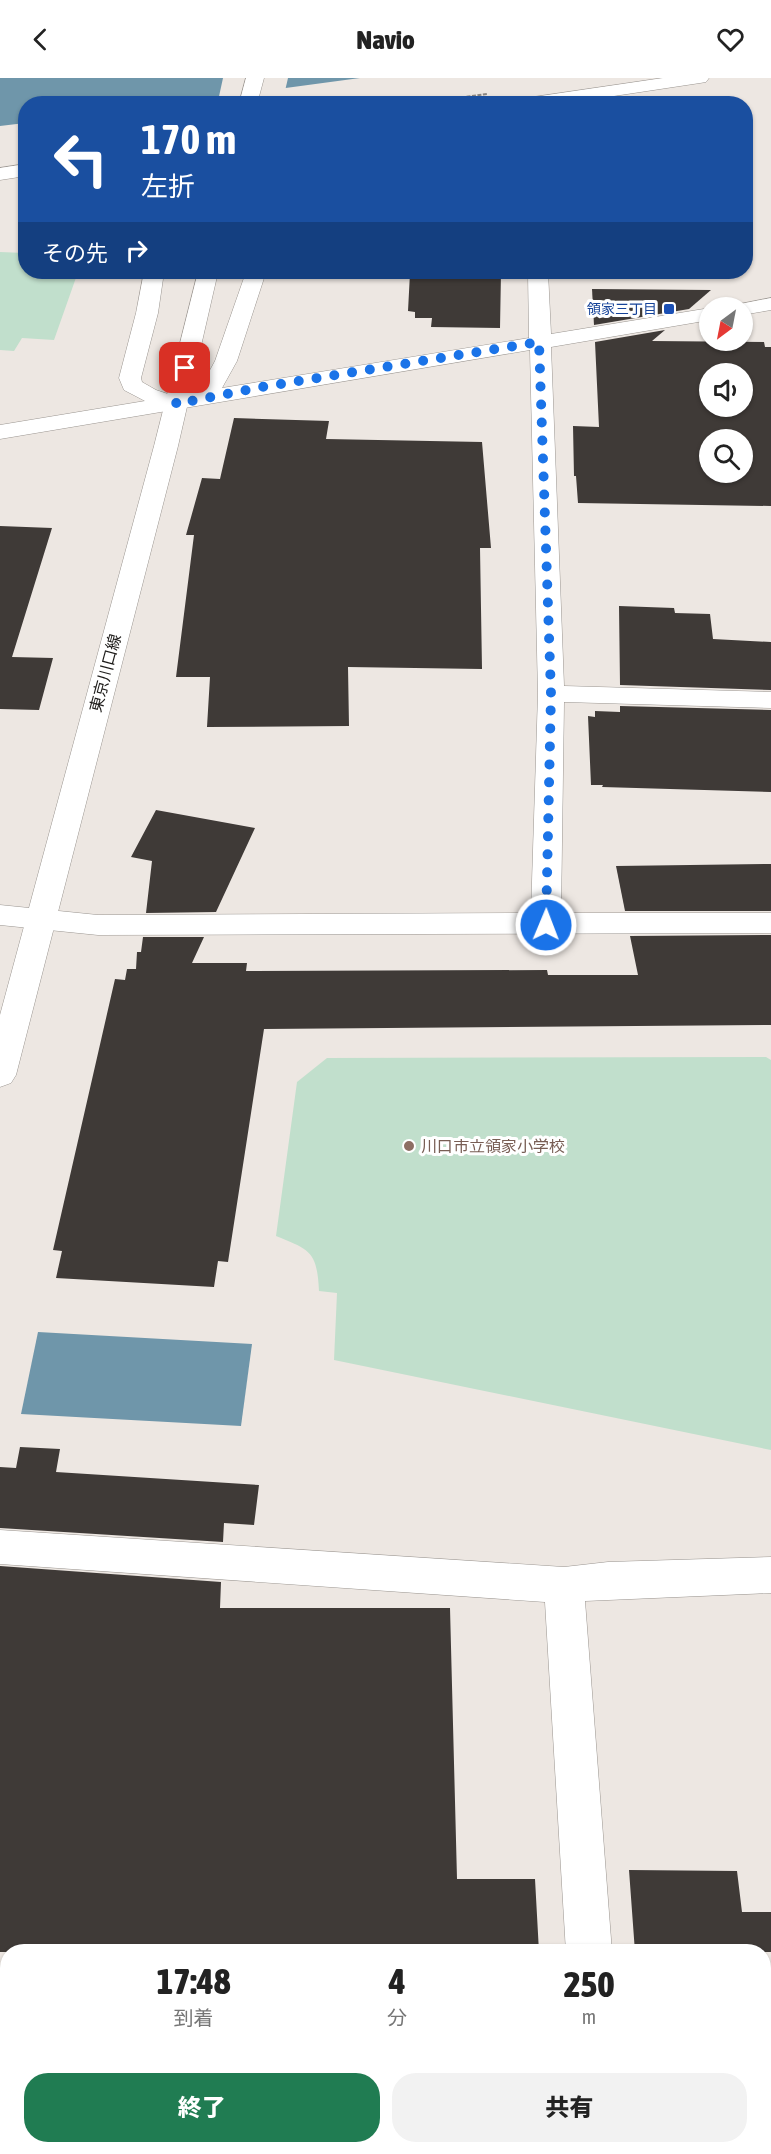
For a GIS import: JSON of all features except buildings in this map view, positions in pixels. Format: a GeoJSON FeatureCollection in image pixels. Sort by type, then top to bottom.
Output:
{"type":"FeatureCollection","features":[{"type":"Feature","properties":{"kind":"street"},"geometry":{"type":"LineString","coordinates":[[250,96],[255,78]]}},
{"type":"Feature","properties":{"kind":"street"},"geometry":{"type":"LineString","coordinates":[[578,96],[700,78]]}},
{"type":"Feature","properties":{"kind":"street"},"geometry":{"type":"LineString","coordinates":[[0,174],[18,171]]}},
{"type":"Feature","properties":{"kind":"street"},"geometry":{"type":"LineString","coordinates":[[153,279],[147,314],[130,378],[132,385],[148,395],[176,404],[213,385],[226,361],[254,279]]}},
{"type":"Feature","properties":{"kind":"street","name":"東京川口線"},"geometry":{"type":"LineString","coordinates":[[0,1075],[176,404],[206,279]]}},
{"type":"Feature","properties":{"kind":"street"},"geometry":{"type":"LineString","coordinates":[[538,279],[551,694],[546,925]]}},
{"type":"Feature","properties":{"kind":"street"},"geometry":{"type":"LineString","coordinates":[[753,307],[771,304]]}},
{"type":"Feature","properties":{"kind":"street"},"geometry":{"type":"LineString","coordinates":[[0,432],[699,316]]}},
{"type":"Feature","properties":{"kind":"street"},"geometry":{"type":"LineString","coordinates":[[551,694],[771,700]]}},
{"type":"Feature","properties":{"kind":"street"},"geometry":{"type":"LineString","coordinates":[[0,915],[98,925],[771,923]]}},
{"type":"Feature","properties":{"kind":"street"},"geometry":{"type":"LineString","coordinates":[[0,1547],[564,1584],[608,1580],[771,1575]]}},
{"type":"Feature","properties":{"kind":"street"},"geometry":{"type":"LineString","coordinates":[[564,1584],[588,1944]]}},
{"type":"Feature","properties":{"kind":"green space"},"geometry":{"type":"Polygon","coordinates":[[[0,252],[18,253],[18,279],[76,279],[54,340],[22,338],[14,351],[0,350],[0,252]]]}},
{"type":"Feature","properties":{"kind":"green space"},"geometry":{"type":"Polygon","coordinates":[[[766,1057],[771,1060],[771,1450],[334,1360],[337,1293],[319,1291],[316,1268],[310,1254],[297,1245],[276,1236],[297,1082],[327,1058],[766,1057]]]}},
{"type":"Feature","properties":{"kind":"water"},"geometry":{"type":"Polygon","coordinates":[[[0,78],[360,78],[226,96],[18,96],[18,124],[0,126],[0,78]]]}},
{"type":"Feature","properties":{"kind":"water"},"geometry":{"type":"Polygon","coordinates":[[[38,1332],[252,1344],[241,1426],[21,1414],[38,1332]]]}},
{"type":"Feature","properties":{"kind":"pier"},"geometry":{"type":"Polygon","coordinates":[[[223,78],[288,78],[285,91],[252,96],[219,96],[223,78]]]}},
{"type":"Feature","properties":{"kind":"place","name":"領家三丁目"},"geometry":{"type":"Point","coordinates":[669,309]}},
{"type":"Feature","properties":{"kind":"place","name":"川口市立領家小学校"},"geometry":{"type":"Point","coordinates":[409,1146]}},
{"type":"Feature","properties":{"kind":"route"},"geometry":{"type":"LineString","coordinates":[[185,368],[176,404],[262,387],[539,342],[551,694],[546,925]]}}]}
